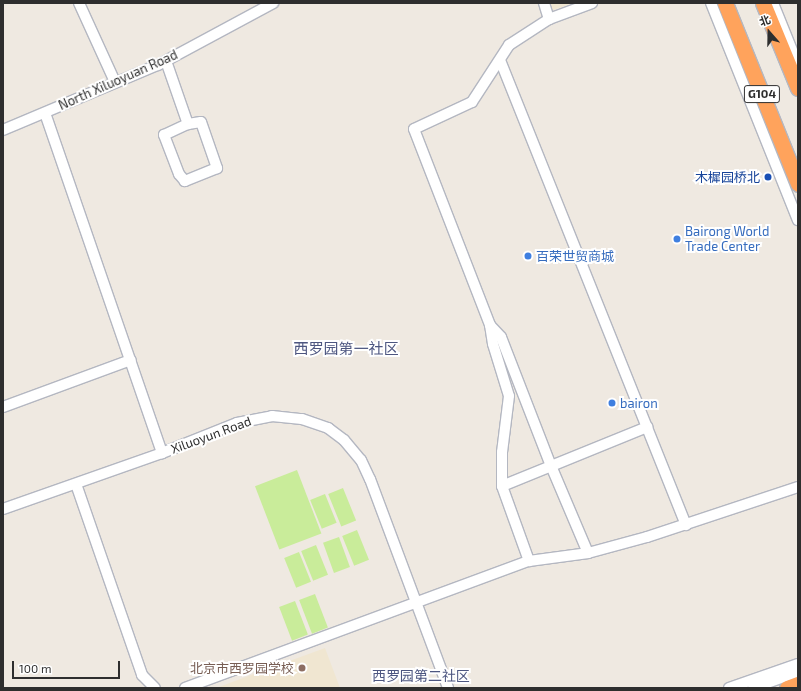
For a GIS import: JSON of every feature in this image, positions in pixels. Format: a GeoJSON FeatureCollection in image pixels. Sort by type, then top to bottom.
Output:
{"type":"FeatureCollection","features":[{"type":"Feature","properties":{"kind":"highway","name":"G104"},"geometry":{"type":"LineString","coordinates":[[725,3],[798,184]]}},
{"type":"Feature","properties":{"kind":"highway","name":"G104"},"geometry":{"type":"LineString","coordinates":[[763,3],[798,88]]}},
{"type":"Feature","properties":{"kind":"highway"},"geometry":{"type":"LineString","coordinates":[[787,688],[798,684]]}},
{"type":"Feature","properties":{"kind":"street"},"geometry":{"type":"LineString","coordinates":[[79,3],[115,82]]}},
{"type":"Feature","properties":{"kind":"street","name":"North Xiluoyuan Road"},"geometry":{"type":"LineString","coordinates":[[3,130],[166,61],[272,3]]}},
{"type":"Feature","properties":{"kind":"street"},"geometry":{"type":"LineString","coordinates":[[544,3],[549,19]]}},
{"type":"Feature","properties":{"kind":"street"},"geometry":{"type":"LineString","coordinates":[[529,561],[502,486],[502,452],[509,396],[493,344],[490,325],[414,129],[472,102],[509,45],[549,19],[592,3]]}},
{"type":"Feature","properties":{"kind":"street"},"geometry":{"type":"LineString","coordinates":[[711,3],[798,220]]}},
{"type":"Feature","properties":{"kind":"street"},"geometry":{"type":"LineString","coordinates":[[773,3],[798,65]]}},
{"type":"Feature","properties":{"kind":"street"},"geometry":{"type":"LineString","coordinates":[[500,60],[686,525]]}},
{"type":"Feature","properties":{"kind":"street"},"geometry":{"type":"LineString","coordinates":[[166,61],[188,124]]}},
{"type":"Feature","properties":{"kind":"street"},"geometry":{"type":"LineString","coordinates":[[45,113],[162,453]]}},
{"type":"Feature","properties":{"kind":"street"},"geometry":{"type":"LineString","coordinates":[[201,122],[218,168],[185,181],[180,174],[164,135],[188,124],[201,122]]}},
{"type":"Feature","properties":{"kind":"street"},"geometry":{"type":"LineString","coordinates":[[490,325],[501,337],[551,466],[588,552]]}},
{"type":"Feature","properties":{"kind":"street"},"geometry":{"type":"LineString","coordinates":[[3,407],[130,360]]}},
{"type":"Feature","properties":{"kind":"street","name":"Xiluoyun Road"},"geometry":{"type":"LineString","coordinates":[[3,509],[162,453],[237,423],[272,416],[302,419],[328,428],[344,440],[361,460],[370,479],[448,688]]}},
{"type":"Feature","properties":{"kind":"street"},"geometry":{"type":"LineString","coordinates":[[502,486],[647,427]]}},
{"type":"Feature","properties":{"kind":"street"},"geometry":{"type":"LineString","coordinates":[[76,484],[142,675],[155,688]]}},
{"type":"Feature","properties":{"kind":"street"},"geometry":{"type":"LineString","coordinates":[[185,688],[529,561],[588,552],[686,525],[798,487]]}},
{"type":"Feature","properties":{"kind":"street"},"geometry":{"type":"LineString","coordinates":[[729,688],[798,664]]}},
{"type":"Feature","properties":{"kind":"street"},"geometry":{"type":"LineString","coordinates":[[753,688],[798,672]]}},
{"type":"Feature","properties":{"kind":"shaded area"},"geometry":{"type":"Polygon","coordinates":[[[550,3],[573,3],[553,10],[550,3]]]}},
{"type":"Feature","properties":{"kind":"shaded area","name":"北京市西罗园学校"},"geometry":{"type":"Polygon","coordinates":[[[325,648],[340,688],[216,688],[325,648]]]}},
{"type":"Feature","properties":{"kind":"green space"},"geometry":{"type":"Polygon","coordinates":[[[297,470],[321,533],[279,550],[255,486],[297,470]]]}},
{"type":"Feature","properties":{"kind":"green space"},"geometry":{"type":"Polygon","coordinates":[[[343,488],[356,520],[341,526],[328,494],[343,488]]]}},
{"type":"Feature","properties":{"kind":"green space"},"geometry":{"type":"Polygon","coordinates":[[[325,494],[337,523],[322,529],[310,500],[325,494]]]}},
{"type":"Feature","properties":{"kind":"green space"},"geometry":{"type":"Polygon","coordinates":[[[357,530],[369,560],[354,566],[342,536],[357,530]]]}},
{"type":"Feature","properties":{"kind":"green space"},"geometry":{"type":"Polygon","coordinates":[[[339,537],[350,567],[334,573],[323,543],[339,537]]]}},
{"type":"Feature","properties":{"kind":"green space"},"geometry":{"type":"Polygon","coordinates":[[[316,545],[328,575],[313,581],[301,551],[316,545]]]}},
{"type":"Feature","properties":{"kind":"green space"},"geometry":{"type":"Polygon","coordinates":[[[299,552],[311,582],[296,588],[284,558],[299,552]]]}},
{"type":"Feature","properties":{"kind":"green space"},"geometry":{"type":"Polygon","coordinates":[[[315,594],[328,628],[312,634],[299,600],[315,594]]]}},
{"type":"Feature","properties":{"kind":"green space"},"geometry":{"type":"Polygon","coordinates":[[[295,601],[308,635],[292,641],[279,607],[295,601]]]}},
{"type":"Feature","properties":{"kind":"place","name":"木樨园桥北"},"geometry":{"type":"Point","coordinates":[768,177]}},
{"type":"Feature","properties":{"kind":"place","name":"Bairong World Trade Center"},"geometry":{"type":"Point","coordinates":[677,239]}},
{"type":"Feature","properties":{"kind":"place","name":"百荣世贸商城"},"geometry":{"type":"Point","coordinates":[528,256]}},
{"type":"Feature","properties":{"kind":"place","name":"bairon"},"geometry":{"type":"Point","coordinates":[612,403]}},
{"type":"Feature","properties":{"kind":"place","name":"北京市西罗园学校"},"geometry":{"type":"Point","coordinates":[302,668]}},
{"type":"Feature","properties":{"kind":"district","name":"西罗园第一社区"},"geometry":{"type":"Point","coordinates":[346,349]}},
{"type":"Feature","properties":{"kind":"district","name":"西罗园第二社区"},"geometry":{"type":"Point","coordinates":[421,676]}}]}
